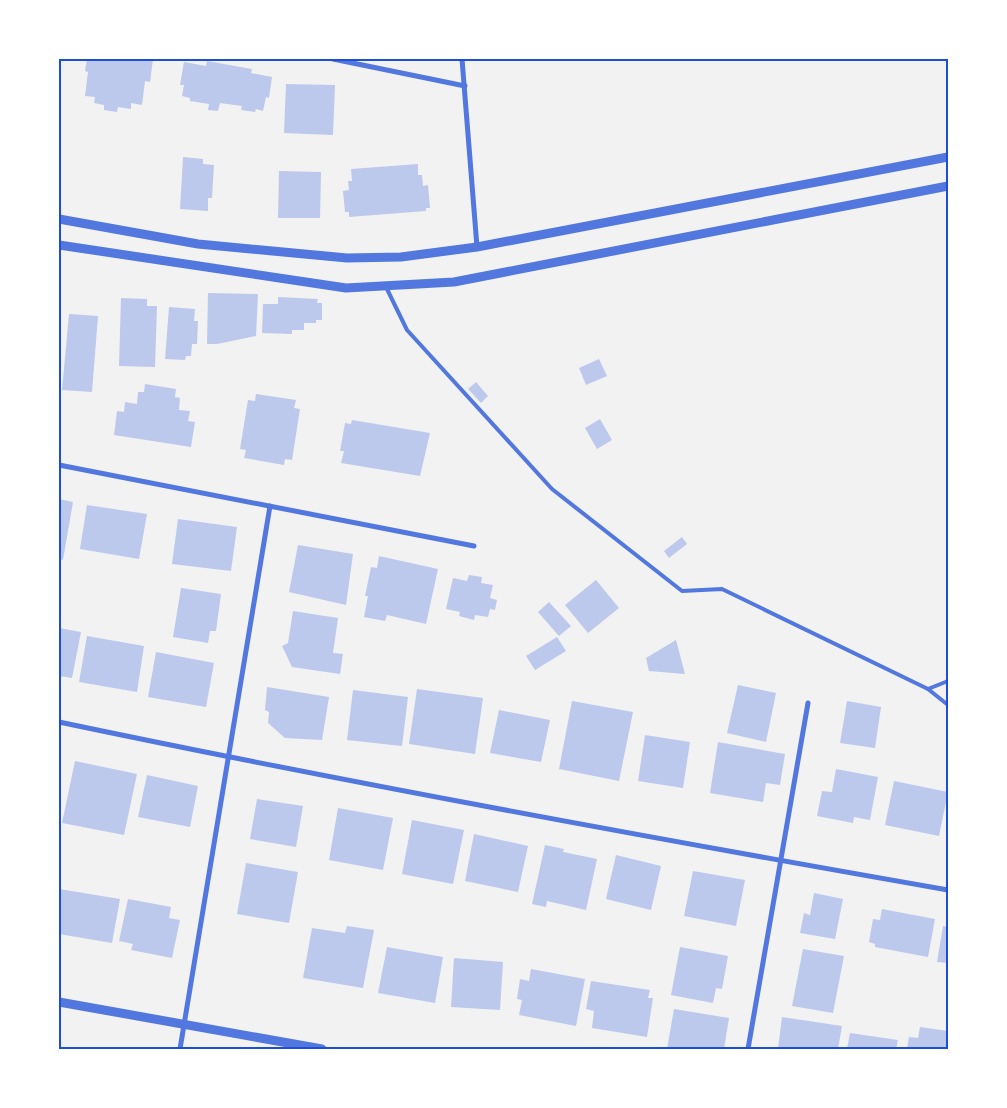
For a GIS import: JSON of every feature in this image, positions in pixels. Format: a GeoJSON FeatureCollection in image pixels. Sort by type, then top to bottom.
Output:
{"type":"FeatureCollection","features":[{"type":"Feature","properties":{"kind":"street"},"geometry":{"type":"LineString","coordinates":[[333,59],[464,86]]}},
{"type":"Feature","properties":{"kind":"street"},"geometry":{"type":"LineString","coordinates":[[462,59],[478,247]]}},
{"type":"Feature","properties":{"kind":"street"},"geometry":{"type":"LineString","coordinates":[[59,219],[198,244],[347,258],[401,257],[478,247],[948,157]]}},
{"type":"Feature","properties":{"kind":"street"},"geometry":{"type":"LineString","coordinates":[[59,245],[346,288],[454,282],[948,186]]}},
{"type":"Feature","properties":{"kind":"street"},"geometry":{"type":"LineString","coordinates":[[59,464],[474,546]]}},
{"type":"Feature","properties":{"kind":"street"},"geometry":{"type":"LineString","coordinates":[[180,1049],[270,506]]}},
{"type":"Feature","properties":{"kind":"street"},"geometry":{"type":"LineString","coordinates":[[748,1049],[808,703]]}},
{"type":"Feature","properties":{"kind":"street"},"geometry":{"type":"LineString","coordinates":[[59,722],[229,758],[948,890]]}},
{"type":"Feature","properties":{"kind":"street"},"geometry":{"type":"LineString","coordinates":[[59,1002],[322,1049]]}},
{"type":"Feature","properties":{"kind":"lane"},"geometry":{"type":"LineString","coordinates":[[385,286],[407,330],[552,489],[682,591],[722,589],[928,689],[948,705]]}},
{"type":"Feature","properties":{"kind":"lane"},"geometry":{"type":"LineString","coordinates":[[928,689],[948,681]]}},
{"type":"Feature","properties":{"kind":"building"},"geometry":{"type":"Polygon","coordinates":[[[87,59],[153,59],[150,82],[145,81],[142,105],[131,103],[131,109],[118,107],[117,112],[104,110],[104,105],[94,103],[95,97],[85,96],[88,72],[85,71],[87,59]]]}},
{"type":"Feature","properties":{"kind":"building"},"geometry":{"type":"Polygon","coordinates":[[[207,61],[252,69],[251,73],[272,77],[269,98],[266,97],[263,111],[256,109],[255,112],[241,110],[242,106],[220,103],[218,111],[208,110],[209,104],[190,101],[190,98],[182,96],[184,85],[180,85],[184,62],[206,66],[207,61]]]}},
{"type":"Feature","properties":{"kind":"building"},"geometry":{"type":"Polygon","coordinates":[[[286,84],[335,85],[333,135],[284,133],[286,84]]]}},
{"type":"Feature","properties":{"kind":"building"},"geometry":{"type":"Polygon","coordinates":[[[183,157],[203,159],[203,164],[214,165],[212,198],[208,198],[208,211],[180,209],[183,157]]]}},
{"type":"Feature","properties":{"kind":"building"},"geometry":{"type":"Polygon","coordinates":[[[418,164],[418,175],[422,175],[423,186],[428,185],[430,208],[426,208],[426,211],[349,217],[349,212],[345,212],[343,191],[349,190],[348,181],[352,181],[351,169],[418,164]]]}},
{"type":"Feature","properties":{"kind":"building"},"geometry":{"type":"Polygon","coordinates":[[[279,171],[321,172],[320,218],[278,218],[279,171]]]}},
{"type":"Feature","properties":{"kind":"building"},"geometry":{"type":"Polygon","coordinates":[[[208,293],[258,294],[256,336],[217,344],[207,344],[208,293]]]}},
{"type":"Feature","properties":{"kind":"building"},"geometry":{"type":"Polygon","coordinates":[[[278,297],[318,299],[317,303],[322,303],[322,320],[316,320],[316,323],[304,323],[304,330],[292,330],[292,334],[262,333],[263,304],[278,304],[278,297]]]}},
{"type":"Feature","properties":{"kind":"building"},"geometry":{"type":"Polygon","coordinates":[[[121,298],[147,299],[147,306],[157,306],[155,367],[119,366],[121,298]]]}},
{"type":"Feature","properties":{"kind":"building"},"geometry":{"type":"Polygon","coordinates":[[[169,307],[195,309],[194,321],[198,321],[197,344],[192,344],[191,356],[186,356],[185,360],[165,359],[169,307]]]}},
{"type":"Feature","properties":{"kind":"building"},"geometry":{"type":"Polygon","coordinates":[[[69,314],[98,316],[92,392],[62,390],[69,314]]]}},
{"type":"Feature","properties":{"kind":"building"},"geometry":{"type":"Polygon","coordinates":[[[599,359],[607,376],[586,385],[579,368],[599,359]]]}},
{"type":"Feature","properties":{"kind":"building"},"geometry":{"type":"Polygon","coordinates":[[[476,382],[488,396],[481,403],[468,389],[476,382]]]}},
{"type":"Feature","properties":{"kind":"building"},"geometry":{"type":"Polygon","coordinates":[[[145,384],[176,389],[175,397],[180,398],[179,410],[190,411],[188,421],[195,422],[191,447],[114,435],[117,411],[124,412],[125,402],[137,404],[138,392],[144,392],[145,384]]]}},
{"type":"Feature","properties":{"kind":"building"},"geometry":{"type":"Polygon","coordinates":[[[256,394],[296,400],[294,408],[300,409],[292,460],[285,459],[284,465],[244,458],[246,450],[240,449],[248,400],[255,401],[256,394]]]}},
{"type":"Feature","properties":{"kind":"building"},"geometry":{"type":"Polygon","coordinates":[[[600,419],[612,440],[597,449],[585,428],[600,419]]]}},
{"type":"Feature","properties":{"kind":"building"},"geometry":{"type":"Polygon","coordinates":[[[352,420],[430,433],[420,476],[341,463],[344,451],[340,451],[345,423],[351,424],[352,420]]]}},
{"type":"Feature","properties":{"kind":"building"},"geometry":{"type":"Polygon","coordinates":[[[59,499],[73,502],[63,560],[59,559],[59,499]]]}},
{"type":"Feature","properties":{"kind":"building"},"geometry":{"type":"Polygon","coordinates":[[[87,505],[147,514],[139,559],[80,549],[87,505]]]}},
{"type":"Feature","properties":{"kind":"building"},"geometry":{"type":"Polygon","coordinates":[[[178,519],[237,527],[231,571],[172,564],[178,519]]]}},
{"type":"Feature","properties":{"kind":"building"},"geometry":{"type":"Polygon","coordinates":[[[682,537],[687,544],[669,558],[664,551],[682,537]]]}},
{"type":"Feature","properties":{"kind":"building"},"geometry":{"type":"Polygon","coordinates":[[[298,545],[353,554],[346,605],[289,592],[298,545]]]}},
{"type":"Feature","properties":{"kind":"building"},"geometry":{"type":"Polygon","coordinates":[[[379,556],[438,569],[426,624],[387,615],[385,621],[364,617],[368,596],[365,596],[371,567],[377,568],[379,556]]]}},
{"type":"Feature","properties":{"kind":"building"},"geometry":{"type":"Polygon","coordinates":[[[469,575],[482,577],[481,583],[493,585],[490,598],[497,600],[495,610],[490,609],[488,617],[475,615],[474,620],[459,616],[460,612],[446,609],[453,578],[467,581],[469,575]]]}},
{"type":"Feature","properties":{"kind":"building"},"geometry":{"type":"Polygon","coordinates":[[[596,580],[619,608],[588,633],[565,605],[596,580]]]}},
{"type":"Feature","properties":{"kind":"building"},"geometry":{"type":"Polygon","coordinates":[[[181,588],[221,594],[216,631],[210,631],[208,643],[173,637],[181,588]]]}},
{"type":"Feature","properties":{"kind":"building"},"geometry":{"type":"Polygon","coordinates":[[[549,602],[571,626],[559,636],[538,612],[549,602]]]}},
{"type":"Feature","properties":{"kind":"building"},"geometry":{"type":"Polygon","coordinates":[[[293,611],[338,618],[333,653],[343,654],[340,674],[292,667],[282,646],[288,643],[293,611]]]}},
{"type":"Feature","properties":{"kind":"building"},"geometry":{"type":"Polygon","coordinates":[[[59,628],[81,632],[72,678],[59,676],[59,628]]]}},
{"type":"Feature","properties":{"kind":"building"},"geometry":{"type":"Polygon","coordinates":[[[87,636],[144,646],[137,692],[79,682],[87,636]]]}},
{"type":"Feature","properties":{"kind":"building"},"geometry":{"type":"Polygon","coordinates":[[[557,637],[566,651],[535,670],[526,656],[557,637]]]}},
{"type":"Feature","properties":{"kind":"building"},"geometry":{"type":"Polygon","coordinates":[[[676,640],[685,674],[649,671],[646,658],[676,640]]]}},
{"type":"Feature","properties":{"kind":"building"},"geometry":{"type":"Polygon","coordinates":[[[156,652],[214,663],[206,707],[148,697],[156,652]]]}},
{"type":"Feature","properties":{"kind":"building"},"geometry":{"type":"Polygon","coordinates":[[[738,685],[776,693],[766,742],[727,733],[738,685]]]}},
{"type":"Feature","properties":{"kind":"building"},"geometry":{"type":"Polygon","coordinates":[[[267,687],[329,697],[322,740],[285,738],[268,723],[269,712],[265,710],[267,687]]]}},
{"type":"Feature","properties":{"kind":"building"},"geometry":{"type":"Polygon","coordinates":[[[417,689],[483,698],[475,754],[409,744],[417,689]]]}},
{"type":"Feature","properties":{"kind":"building"},"geometry":{"type":"Polygon","coordinates":[[[353,690],[408,697],[402,746],[347,740],[353,690]]]}},
{"type":"Feature","properties":{"kind":"building"},"geometry":{"type":"Polygon","coordinates":[[[572,701],[633,712],[619,781],[559,769],[572,701]]]}},
{"type":"Feature","properties":{"kind":"building"},"geometry":{"type":"Polygon","coordinates":[[[847,701],[881,707],[875,748],[840,743],[847,701]]]}},
{"type":"Feature","properties":{"kind":"building"},"geometry":{"type":"Polygon","coordinates":[[[499,710],[550,720],[541,762],[490,753],[499,710]]]}},
{"type":"Feature","properties":{"kind":"building"},"geometry":{"type":"Polygon","coordinates":[[[645,735],[690,742],[683,788],[638,781],[645,735]]]}},
{"type":"Feature","properties":{"kind":"building"},"geometry":{"type":"Polygon","coordinates":[[[718,742],[785,754],[780,785],[766,783],[763,802],[710,793],[718,742]]]}},
{"type":"Feature","properties":{"kind":"building"},"geometry":{"type":"Polygon","coordinates":[[[75,761],[137,774],[124,835],[62,823],[75,761]]]}},
{"type":"Feature","properties":{"kind":"building"},"geometry":{"type":"Polygon","coordinates":[[[836,769],[878,777],[870,820],[854,817],[853,823],[817,816],[822,791],[832,792],[836,769]]]}},
{"type":"Feature","properties":{"kind":"building"},"geometry":{"type":"Polygon","coordinates":[[[147,775],[198,786],[190,827],[138,817],[147,775]]]}},
{"type":"Feature","properties":{"kind":"building"},"geometry":{"type":"Polygon","coordinates":[[[894,781],[948,792],[939,836],[885,825],[894,781]]]}},
{"type":"Feature","properties":{"kind":"building"},"geometry":{"type":"Polygon","coordinates":[[[257,799],[303,806],[296,847],[250,839],[257,799]]]}},
{"type":"Feature","properties":{"kind":"building"},"geometry":{"type":"Polygon","coordinates":[[[338,808],[393,818],[383,870],[329,860],[338,808]]]}},
{"type":"Feature","properties":{"kind":"building"},"geometry":{"type":"Polygon","coordinates":[[[412,820],[464,830],[453,884],[402,874],[412,820]]]}},
{"type":"Feature","properties":{"kind":"building"},"geometry":{"type":"Polygon","coordinates":[[[474,834],[528,846],[518,892],[465,881],[474,834]]]}},
{"type":"Feature","properties":{"kind":"building"},"geometry":{"type":"Polygon","coordinates":[[[545,845],[564,849],[563,852],[597,859],[586,910],[547,901],[546,907],[532,904],[545,845]]]}},
{"type":"Feature","properties":{"kind":"building"},"geometry":{"type":"Polygon","coordinates":[[[616,855],[661,866],[651,910],[606,899],[616,855]]]}},
{"type":"Feature","properties":{"kind":"building"},"geometry":{"type":"Polygon","coordinates":[[[246,863],[298,872],[289,923],[237,914],[246,863]]]}},
{"type":"Feature","properties":{"kind":"building"},"geometry":{"type":"Polygon","coordinates":[[[693,871],[745,880],[736,926],[684,916],[693,871]]]}},
{"type":"Feature","properties":{"kind":"building"},"geometry":{"type":"Polygon","coordinates":[[[59,889],[120,899],[112,943],[59,934],[59,889]]]}},
{"type":"Feature","properties":{"kind":"building"},"geometry":{"type":"Polygon","coordinates":[[[814,893],[843,899],[835,939],[800,933],[804,913],[810,915],[814,893]]]}},
{"type":"Feature","properties":{"kind":"building"},"geometry":{"type":"Polygon","coordinates":[[[128,899],[171,907],[169,918],[180,920],[172,958],[131,950],[133,944],[119,941],[128,899]]]}},
{"type":"Feature","properties":{"kind":"building"},"geometry":{"type":"Polygon","coordinates":[[[882,909],[935,919],[928,957],[875,947],[875,944],[869,942],[873,919],[880,920],[882,909]]]}},
{"type":"Feature","properties":{"kind":"building"},"geometry":{"type":"Polygon","coordinates":[[[347,926],[374,930],[363,988],[303,978],[312,928],[345,933],[347,926]]]}},
{"type":"Feature","properties":{"kind":"building"},"geometry":{"type":"Polygon","coordinates":[[[943,926],[948,927],[948,963],[937,962],[943,926]]]}},
{"type":"Feature","properties":{"kind":"building"},"geometry":{"type":"Polygon","coordinates":[[[387,947],[443,957],[435,1003],[378,993],[387,947]]]}},
{"type":"Feature","properties":{"kind":"building"},"geometry":{"type":"Polygon","coordinates":[[[680,947],[728,956],[722,989],[716,988],[713,1003],[671,995],[680,947]]]}},
{"type":"Feature","properties":{"kind":"building"},"geometry":{"type":"Polygon","coordinates":[[[803,949],[844,956],[833,1013],[792,1006],[803,949]]]}},
{"type":"Feature","properties":{"kind":"building"},"geometry":{"type":"Polygon","coordinates":[[[454,958],[503,962],[500,1010],[451,1007],[454,958]]]}},
{"type":"Feature","properties":{"kind":"building"},"geometry":{"type":"Polygon","coordinates":[[[531,969],[585,979],[576,1026],[519,1015],[522,1000],[517,999],[520,979],[529,981],[531,969]]]}},
{"type":"Feature","properties":{"kind":"building"},"geometry":{"type":"Polygon","coordinates":[[[591,981],[650,990],[648,998],[653,998],[647,1037],[592,1028],[594,1011],[586,1009],[591,981]]]}},
{"type":"Feature","properties":{"kind":"building"},"geometry":{"type":"Polygon","coordinates":[[[674,1009],[729,1018],[724,1049],[667,1049],[674,1009]]]}},
{"type":"Feature","properties":{"kind":"building"},"geometry":{"type":"Polygon","coordinates":[[[782,1017],[842,1026],[838,1049],[778,1049],[782,1017]]]}},
{"type":"Feature","properties":{"kind":"building"},"geometry":{"type":"Polygon","coordinates":[[[920,1027],[948,1031],[948,1049],[907,1049],[909,1037],[918,1038],[920,1027]]]}},
{"type":"Feature","properties":{"kind":"building"},"geometry":{"type":"Polygon","coordinates":[[[850,1033],[898,1040],[896,1049],[847,1049],[850,1033]]]}}]}
